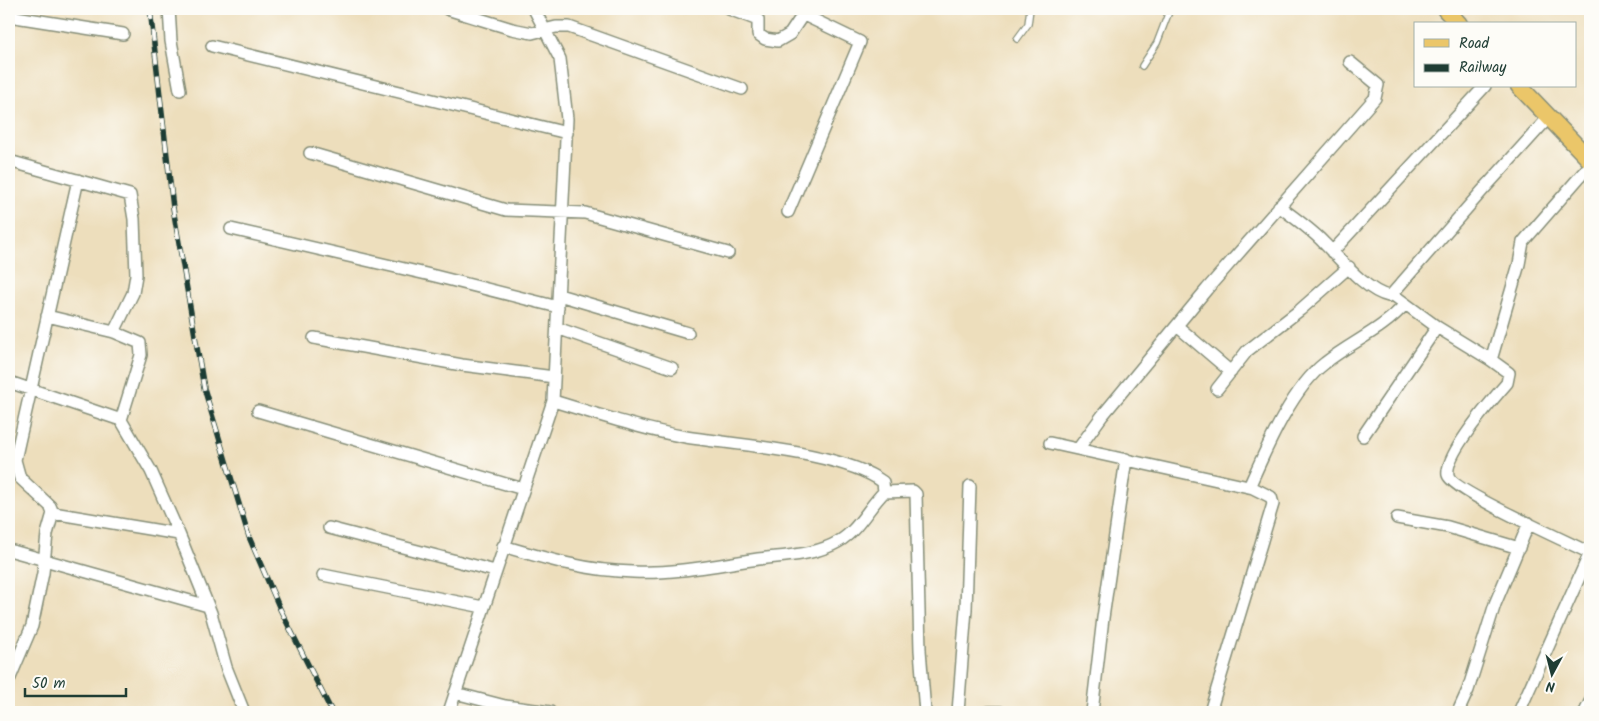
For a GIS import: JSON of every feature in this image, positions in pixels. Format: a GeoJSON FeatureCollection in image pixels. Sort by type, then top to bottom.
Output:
{"type":"FeatureCollection","features":[{"type":"Feature","properties":{"kind":"main road"},"geometry":{"type":"LineString","coordinates":[[1445,9],[1457,22]]}},
{"type":"Feature","properties":{"kind":"main road"},"geometry":{"type":"LineString","coordinates":[[1521,88],[1590,160]]}},
{"type":"Feature","properties":{"kind":"street"},"geometry":{"type":"LineString","coordinates":[[169,9],[171,41],[180,90]]}},
{"type":"Feature","properties":{"kind":"street"},"geometry":{"type":"LineString","coordinates":[[447,9],[512,29],[532,33],[544,29],[569,27],[742,89]]}},
{"type":"Feature","properties":{"kind":"street"},"geometry":{"type":"LineString","coordinates":[[449,712],[553,401],[567,119],[560,59],[534,9]]}},
{"type":"Feature","properties":{"kind":"street"},"geometry":{"type":"LineString","coordinates":[[729,9],[758,20],[758,34],[765,39],[778,41],[790,34],[805,12],[860,42],[788,212]]}},
{"type":"Feature","properties":{"kind":"street"},"geometry":{"type":"LineString","coordinates":[[9,16],[123,34]]}},
{"type":"Feature","properties":{"kind":"street"},"geometry":{"type":"LineString","coordinates":[[212,46],[566,133]]}},
{"type":"Feature","properties":{"kind":"street"},"geometry":{"type":"LineString","coordinates":[[1078,449],[1102,416],[1177,326],[1279,206],[1375,98],[1378,85],[1350,62]]}},
{"type":"Feature","properties":{"kind":"street"},"geometry":{"type":"LineString","coordinates":[[1332,252],[1483,88]]}},
{"type":"Feature","properties":{"kind":"street"},"geometry":{"type":"LineString","coordinates":[[1279,206],[1324,242],[1332,252],[1381,294],[1389,296],[1549,117]]}},
{"type":"Feature","properties":{"kind":"street"},"geometry":{"type":"LineString","coordinates":[[310,153],[506,210],[584,213],[728,254]]}},
{"type":"Feature","properties":{"kind":"street"},"geometry":{"type":"LineString","coordinates":[[9,161],[130,195],[134,219],[136,275],[134,293],[114,332]]}},
{"type":"Feature","properties":{"kind":"street"},"geometry":{"type":"LineString","coordinates":[[1491,360],[1519,264],[1523,242],[1590,165]]}},
{"type":"Feature","properties":{"kind":"street"},"geometry":{"type":"LineString","coordinates":[[9,680],[14,655],[32,626],[47,534],[53,513],[50,506],[20,478],[12,459],[32,390],[78,180]]}},
{"type":"Feature","properties":{"kind":"street"},"geometry":{"type":"LineString","coordinates":[[231,229],[435,276],[558,301],[688,333]]}},
{"type":"Feature","properties":{"kind":"street"},"geometry":{"type":"LineString","coordinates":[[1217,389],[1247,351],[1300,310],[1349,267]]}},
{"type":"Feature","properties":{"kind":"street"},"geometry":{"type":"LineString","coordinates":[[1392,294],[1437,327],[1491,360],[1508,373],[1507,383],[1456,450],[1448,466],[1448,476],[1457,486],[1590,553],[1519,712]]}},
{"type":"Feature","properties":{"kind":"street"},"geometry":{"type":"LineString","coordinates":[[1249,487],[1270,440],[1298,393],[1323,363],[1386,323],[1405,304]]}},
{"type":"Feature","properties":{"kind":"street"},"geometry":{"type":"LineString","coordinates":[[47,316],[114,332],[140,343],[140,355],[121,420]]}},
{"type":"Feature","properties":{"kind":"street"},"geometry":{"type":"LineString","coordinates":[[1177,326],[1231,372]]}},
{"type":"Feature","properties":{"kind":"street"},"geometry":{"type":"LineString","coordinates":[[1362,436],[1437,327]]}},
{"type":"Feature","properties":{"kind":"street"},"geometry":{"type":"LineString","coordinates":[[557,328],[672,368]]}},
{"type":"Feature","properties":{"kind":"street"},"geometry":{"type":"LineString","coordinates":[[314,338],[462,365],[554,377]]}},
{"type":"Feature","properties":{"kind":"street"},"geometry":{"type":"LineString","coordinates":[[9,382],[121,420],[151,471],[179,534],[208,606],[226,667],[244,712]]}},
{"type":"Feature","properties":{"kind":"street"},"geometry":{"type":"LineString","coordinates":[[504,546],[540,558],[594,568],[635,572],[666,571],[809,553],[832,545],[850,535],[884,492],[882,482],[873,475],[843,464],[774,450],[643,428],[553,401]]}},
{"type":"Feature","properties":{"kind":"street"},"geometry":{"type":"LineString","coordinates":[[258,411],[523,489]]}},
{"type":"Feature","properties":{"kind":"street"},"geometry":{"type":"LineString","coordinates":[[1050,443],[1249,487],[1270,497],[1273,504],[1210,712]]}},
{"type":"Feature","properties":{"kind":"street"},"geometry":{"type":"LineString","coordinates":[[1092,712],[1103,618],[1126,459]]}},
{"type":"Feature","properties":{"kind":"street"},"geometry":{"type":"LineString","coordinates":[[958,712],[966,609],[970,486]]}},
{"type":"Feature","properties":{"kind":"street"},"geometry":{"type":"LineString","coordinates":[[884,492],[913,491],[916,494],[920,650],[925,712]]}},
{"type":"Feature","properties":{"kind":"street"},"geometry":{"type":"LineString","coordinates":[[53,513],[179,534]]}},
{"type":"Feature","properties":{"kind":"street"},"geometry":{"type":"LineString","coordinates":[[1397,518],[1448,527],[1518,548]]}},
{"type":"Feature","properties":{"kind":"street"},"geometry":{"type":"LineString","coordinates":[[1458,712],[1468,690],[1495,604],[1529,523]]}},
{"type":"Feature","properties":{"kind":"street"},"geometry":{"type":"LineString","coordinates":[[329,528],[495,571]]}},
{"type":"Feature","properties":{"kind":"street"},"geometry":{"type":"LineString","coordinates":[[9,550],[208,606]]}},
{"type":"Feature","properties":{"kind":"street"},"geometry":{"type":"LineString","coordinates":[[323,575],[483,607]]}},
{"type":"Feature","properties":{"kind":"street"},"geometry":{"type":"LineString","coordinates":[[455,693],[505,706],[550,712]]}},
{"type":"Feature","properties":{"kind":"street"},"geometry":{"type":"LineString","coordinates":[[1585,712],[1590,702]]}},
{"type":"Feature","properties":{"kind":"street"},"geometry":{"type":"LineString","coordinates":[[989,712],[1000,712]]}},
{"type":"Feature","properties":{"kind":"lane"},"geometry":{"type":"LineString","coordinates":[[1017,39],[1028,24],[1030,9]]}},
{"type":"Feature","properties":{"kind":"lane"},"geometry":{"type":"LineString","coordinates":[[1142,66],[1157,43],[1170,9]]}},
{"type":"Feature","properties":{"kind":"railway"},"geometry":{"type":"LineString","coordinates":[[150,9],[173,208],[204,388],[249,537],[280,609],[332,712]]}}]}
